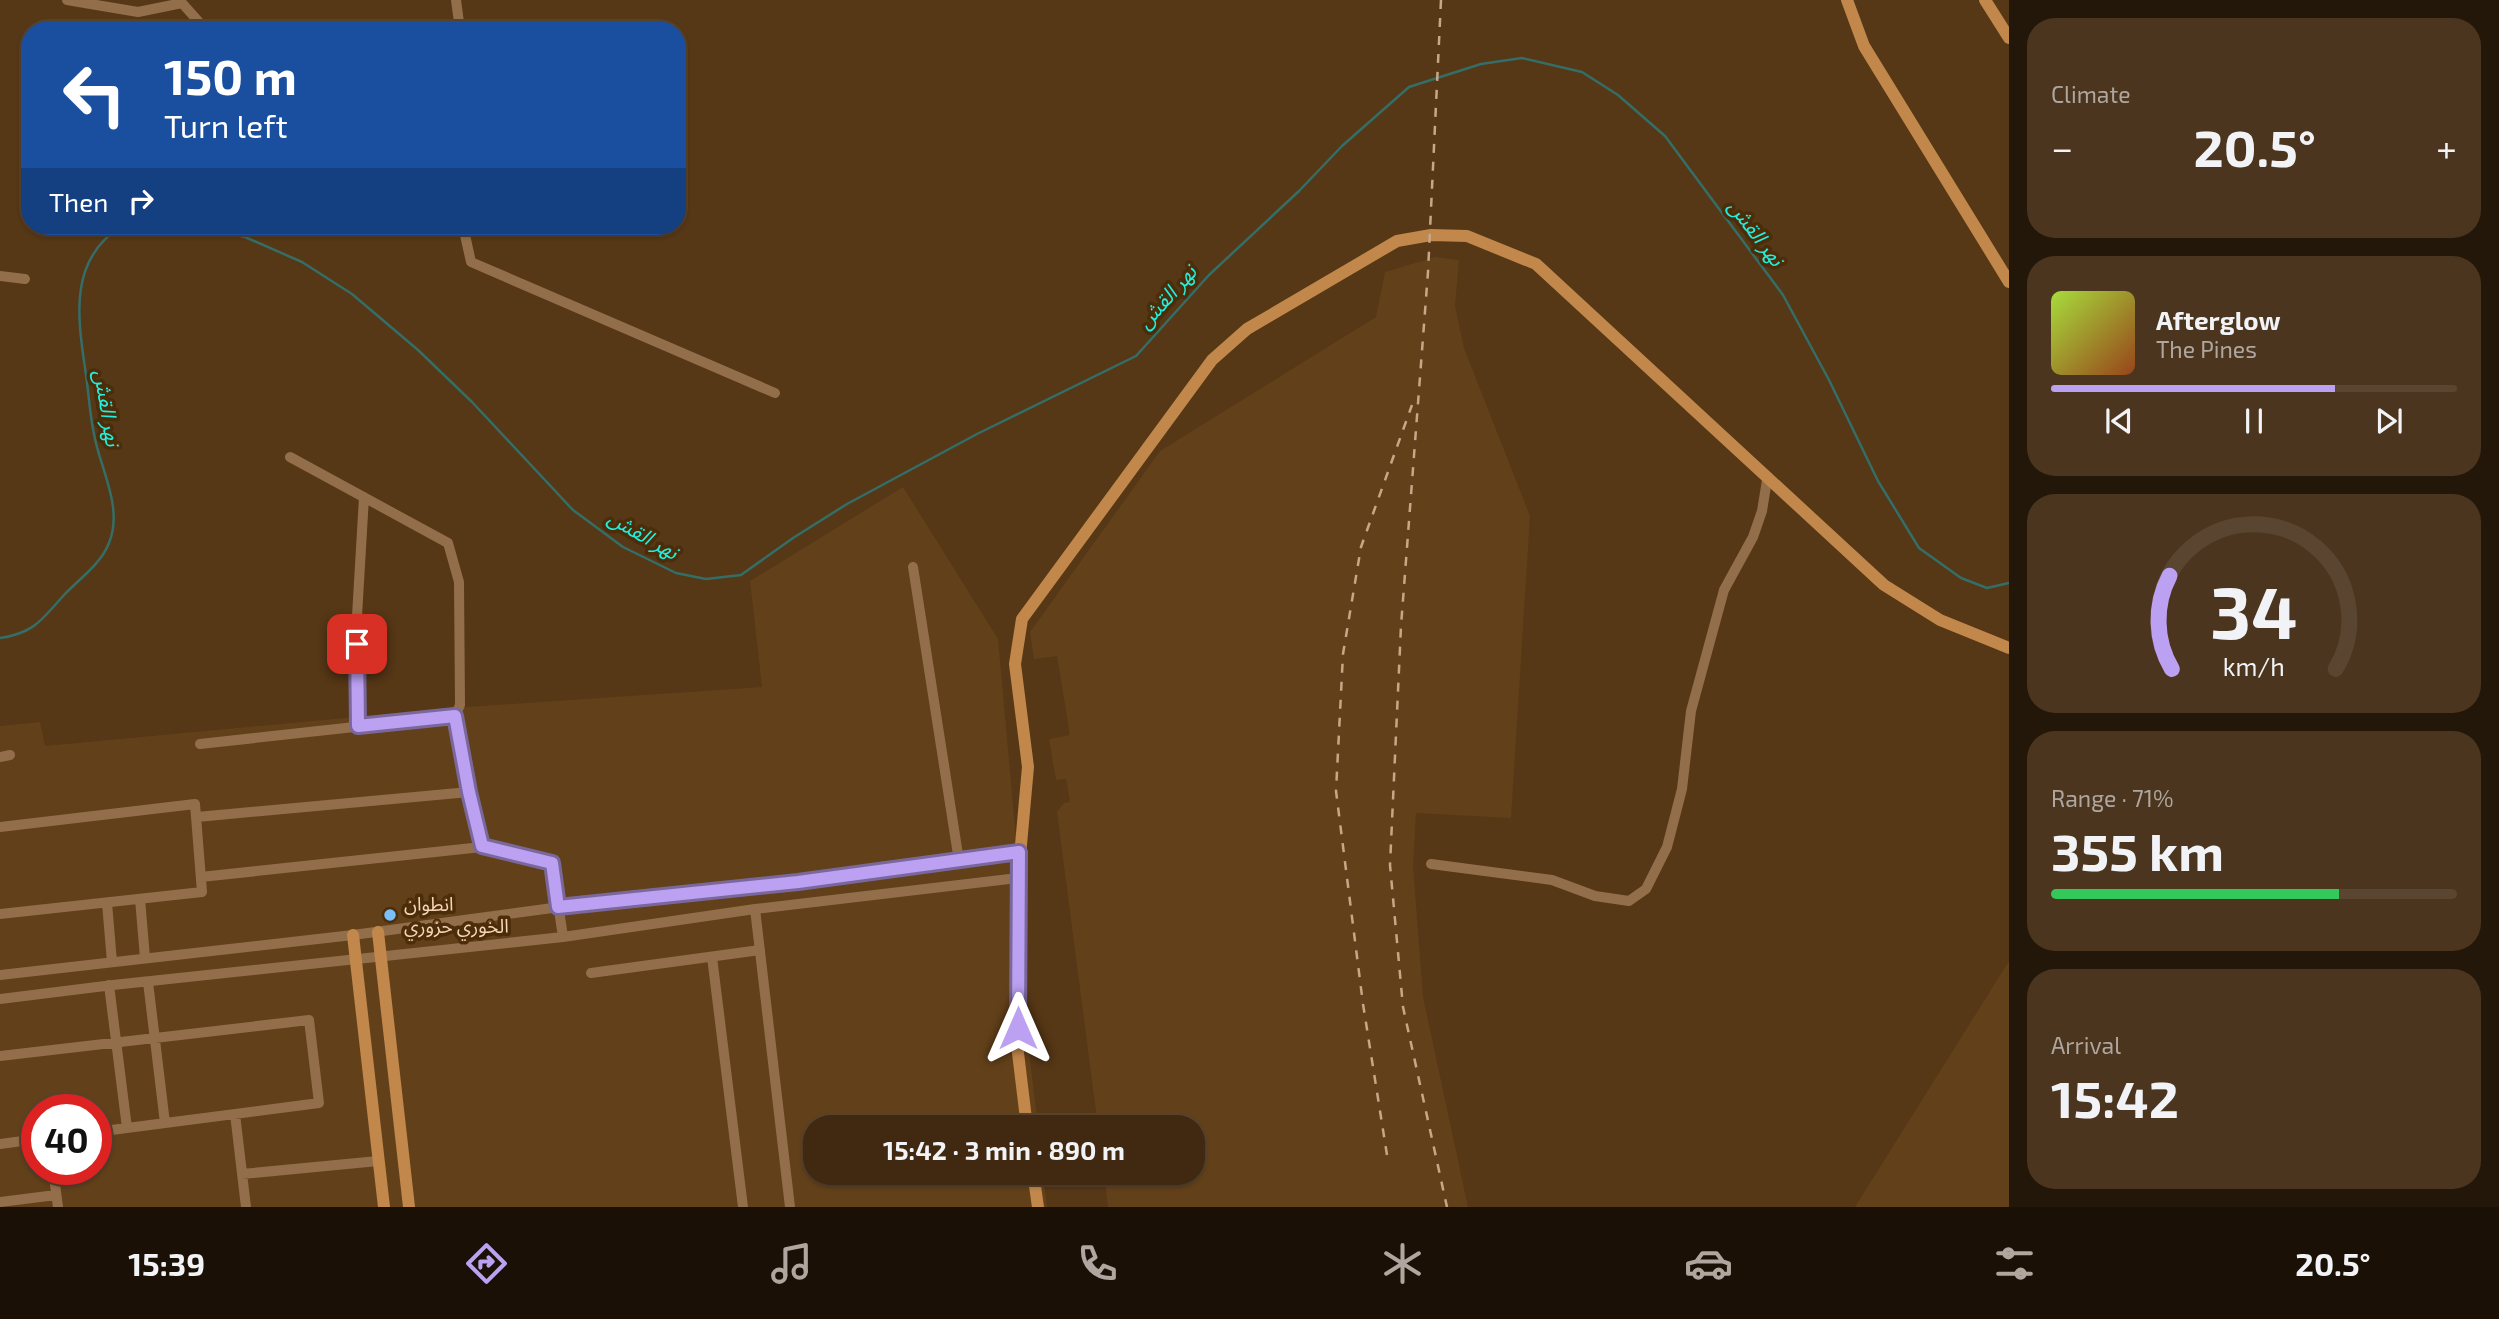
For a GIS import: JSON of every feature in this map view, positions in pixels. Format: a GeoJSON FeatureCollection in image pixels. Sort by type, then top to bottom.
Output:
{"type":"FeatureCollection","features":[{"type":"Feature","properties":{"kind":"street"},"geometry":{"type":"LineString","coordinates":[[67,0],[138,12],[182,3],[198,21]]}},
{"type":"Feature","properties":{"kind":"street"},"geometry":{"type":"LineString","coordinates":[[456,0],[459,21]]}},
{"type":"Feature","properties":{"kind":"street"},"geometry":{"type":"LineString","coordinates":[[1847,0],[1864,46],[2009,282]]}},
{"type":"Feature","properties":{"kind":"street"},"geometry":{"type":"LineString","coordinates":[[1985,0],[2009,38]]}},
{"type":"Feature","properties":{"kind":"street"},"geometry":{"type":"LineString","coordinates":[[465,235],[471,262],[775,393]]}},
{"type":"Feature","properties":{"kind":"street"},"geometry":{"type":"LineString","coordinates":[[1026,1115],[1018,1053],[1018,878],[1028,766],[1015,664],[1023,618],[1212,360],[1247,329],[1397,241],[1431,235],[1467,236],[1536,264],[1767,480],[1884,585],[1940,620],[2009,648]]}},
{"type":"Feature","properties":{"kind":"street"},"geometry":{"type":"LineString","coordinates":[[0,276],[25,279]]}},
{"type":"Feature","properties":{"kind":"street"},"geometry":{"type":"LineString","coordinates":[[290,457],[449,543],[458,582],[460,705],[455,716],[482,846]]}},
{"type":"Feature","properties":{"kind":"street"},"geometry":{"type":"LineString","coordinates":[[1431,864],[1552,880],[1595,896],[1629,901],[1646,889],[1667,846],[1682,789],[1691,711],[1724,590],[1754,537],[1762,512],[1767,480]]}},
{"type":"Feature","properties":{"kind":"street"},"geometry":{"type":"LineString","coordinates":[[358,726],[357,616],[364,497]]}},
{"type":"Feature","properties":{"kind":"street"},"geometry":{"type":"LineString","coordinates":[[913,568],[959,861]]}},
{"type":"Feature","properties":{"kind":"street"},"geometry":{"type":"LineString","coordinates":[[200,744],[455,716]]}},
{"type":"Feature","properties":{"kind":"street"},"geometry":{"type":"LineString","coordinates":[[197,817],[469,792]]}},
{"type":"Feature","properties":{"kind":"street"},"geometry":{"type":"LineString","coordinates":[[0,827],[195,804],[202,892],[0,914]]}},
{"type":"Feature","properties":{"kind":"street"},"geometry":{"type":"LineString","coordinates":[[201,877],[482,846],[552,863],[564,937]]}},
{"type":"Feature","properties":{"kind":"street"},"geometry":{"type":"LineString","coordinates":[[0,975],[354,935],[558,907],[798,882],[1019,852]]}},
{"type":"Feature","properties":{"kind":"street"},"geometry":{"type":"LineString","coordinates":[[0,999],[564,937],[755,909],[1018,878]]}},
{"type":"Feature","properties":{"kind":"street"},"geometry":{"type":"LineString","coordinates":[[140,899],[145,958]]}},
{"type":"Feature","properties":{"kind":"street"},"geometry":{"type":"LineString","coordinates":[[107,903],[111,962]]}},
{"type":"Feature","properties":{"kind":"street"},"geometry":{"type":"LineString","coordinates":[[755,909],[790,1207]]}},
{"type":"Feature","properties":{"kind":"street"},"geometry":{"type":"LineString","coordinates":[[378,932],[409,1207]]}},
{"type":"Feature","properties":{"kind":"street"},"geometry":{"type":"LineString","coordinates":[[354,935],[384,1207]]}},
{"type":"Feature","properties":{"kind":"street"},"geometry":{"type":"LineString","coordinates":[[592,973],[760,950]]}},
{"type":"Feature","properties":{"kind":"street"},"geometry":{"type":"LineString","coordinates":[[712,957],[743,1207]]}},
{"type":"Feature","properties":{"kind":"street"},"geometry":{"type":"LineString","coordinates":[[148,982],[164,1123]]}},
{"type":"Feature","properties":{"kind":"street"},"geometry":{"type":"LineString","coordinates":[[109,985],[127,1128]]}},
{"type":"Feature","properties":{"kind":"street"},"geometry":{"type":"LineString","coordinates":[[0,1056],[309,1020],[319,1103],[112,1130]]}},
{"type":"Feature","properties":{"kind":"street"},"geometry":{"type":"LineString","coordinates":[[234,1114],[246,1207]]}},
{"type":"Feature","properties":{"kind":"street"},"geometry":{"type":"LineString","coordinates":[[0,1144],[21,1141]]}},
{"type":"Feature","properties":{"kind":"street"},"geometry":{"type":"LineString","coordinates":[[242,1174],[378,1161]]}},
{"type":"Feature","properties":{"kind":"street"},"geometry":{"type":"LineString","coordinates":[[55,1185],[58,1207]]}},
{"type":"Feature","properties":{"kind":"street"},"geometry":{"type":"LineString","coordinates":[[1035,1185],[1038,1207]]}},
{"type":"Feature","properties":{"kind":"street"},"geometry":{"type":"LineString","coordinates":[[0,1202],[57,1195]]}},
{"type":"Feature","properties":{"kind":"shaded area"},"geometry":{"type":"Polygon","coordinates":[[[1435,257],[1459,260],[1455,306],[1464,348],[1530,516],[1511,818],[1416,813],[1413,865],[1423,997],[1468,1207],[1108,1207],[1105,1185],[1205,1185],[1205,1115],[1096,1115],[1057,812],[1064,803],[1070,802],[1066,779],[1056,780],[1049,739],[1070,735],[1057,656],[1034,659],[1030,632],[1160,451],[1376,317],[1385,272],[1435,257]]]}},
{"type":"Feature","properties":{"kind":"shaded area"},"geometry":{"type":"Polygon","coordinates":[[[903,487],[998,639],[1016,838],[1010,889],[1037,1115],[803,1115],[803,1185],[1044,1185],[1047,1207],[0,1207],[0,726],[40,722],[45,746],[452,708],[762,687],[750,581],[903,487]]]}},
{"type":"Feature","properties":{"kind":"shaded area"},"geometry":{"type":"Polygon","coordinates":[[[2009,961],[2009,1207],[1855,1207],[2009,961]]]}},
{"type":"Feature","properties":{"kind":"waterway","name":"نهر القش"},"geometry":{"type":"LineString","coordinates":[[235,235],[302,262],[352,294],[418,350],[472,402],[573,510],[623,547],[676,573],[706,579],[741,575],[847,504],[977,434],[1136,356],[1209,275],[1299,191],[1342,146],[1409,87],[1481,64],[1522,58],[1582,72],[1618,95],[1665,136],[1783,295],[1829,380],[1878,481],[1919,548],[1961,578],[1987,588],[2009,583]]}},
{"type":"Feature","properties":{"kind":"waterway","name":"نهر القش"},"geometry":{"type":"LineString","coordinates":[[0,638],[22,633],[37,624],[95,564],[105,551],[113,530],[113,504],[92,423],[79,313],[84,274],[92,256],[110,235]]}},
{"type":"Feature","properties":{"kind":"railway"},"geometry":{"type":"LineString","coordinates":[[1441,0],[1428,272],[1401,626],[1390,865],[1403,1007],[1447,1207]]}},
{"type":"Feature","properties":{"kind":"railway"},"geometry":{"type":"LineString","coordinates":[[1387,1155],[1363,1004],[1336,791],[1343,654],[1361,547],[1412,405]]}},
{"type":"Feature","properties":{"kind":"place","name":"انطوان الخوري حزوري"},"geometry":{"type":"Point","coordinates":[390,915]}},
{"type":"Feature","properties":{"kind":"route"},"geometry":{"type":"LineString","coordinates":[[357,644],[358,726],[455,716],[482,846],[552,863],[558,907],[798,882],[1019,852],[1018,1028]]}}]}
